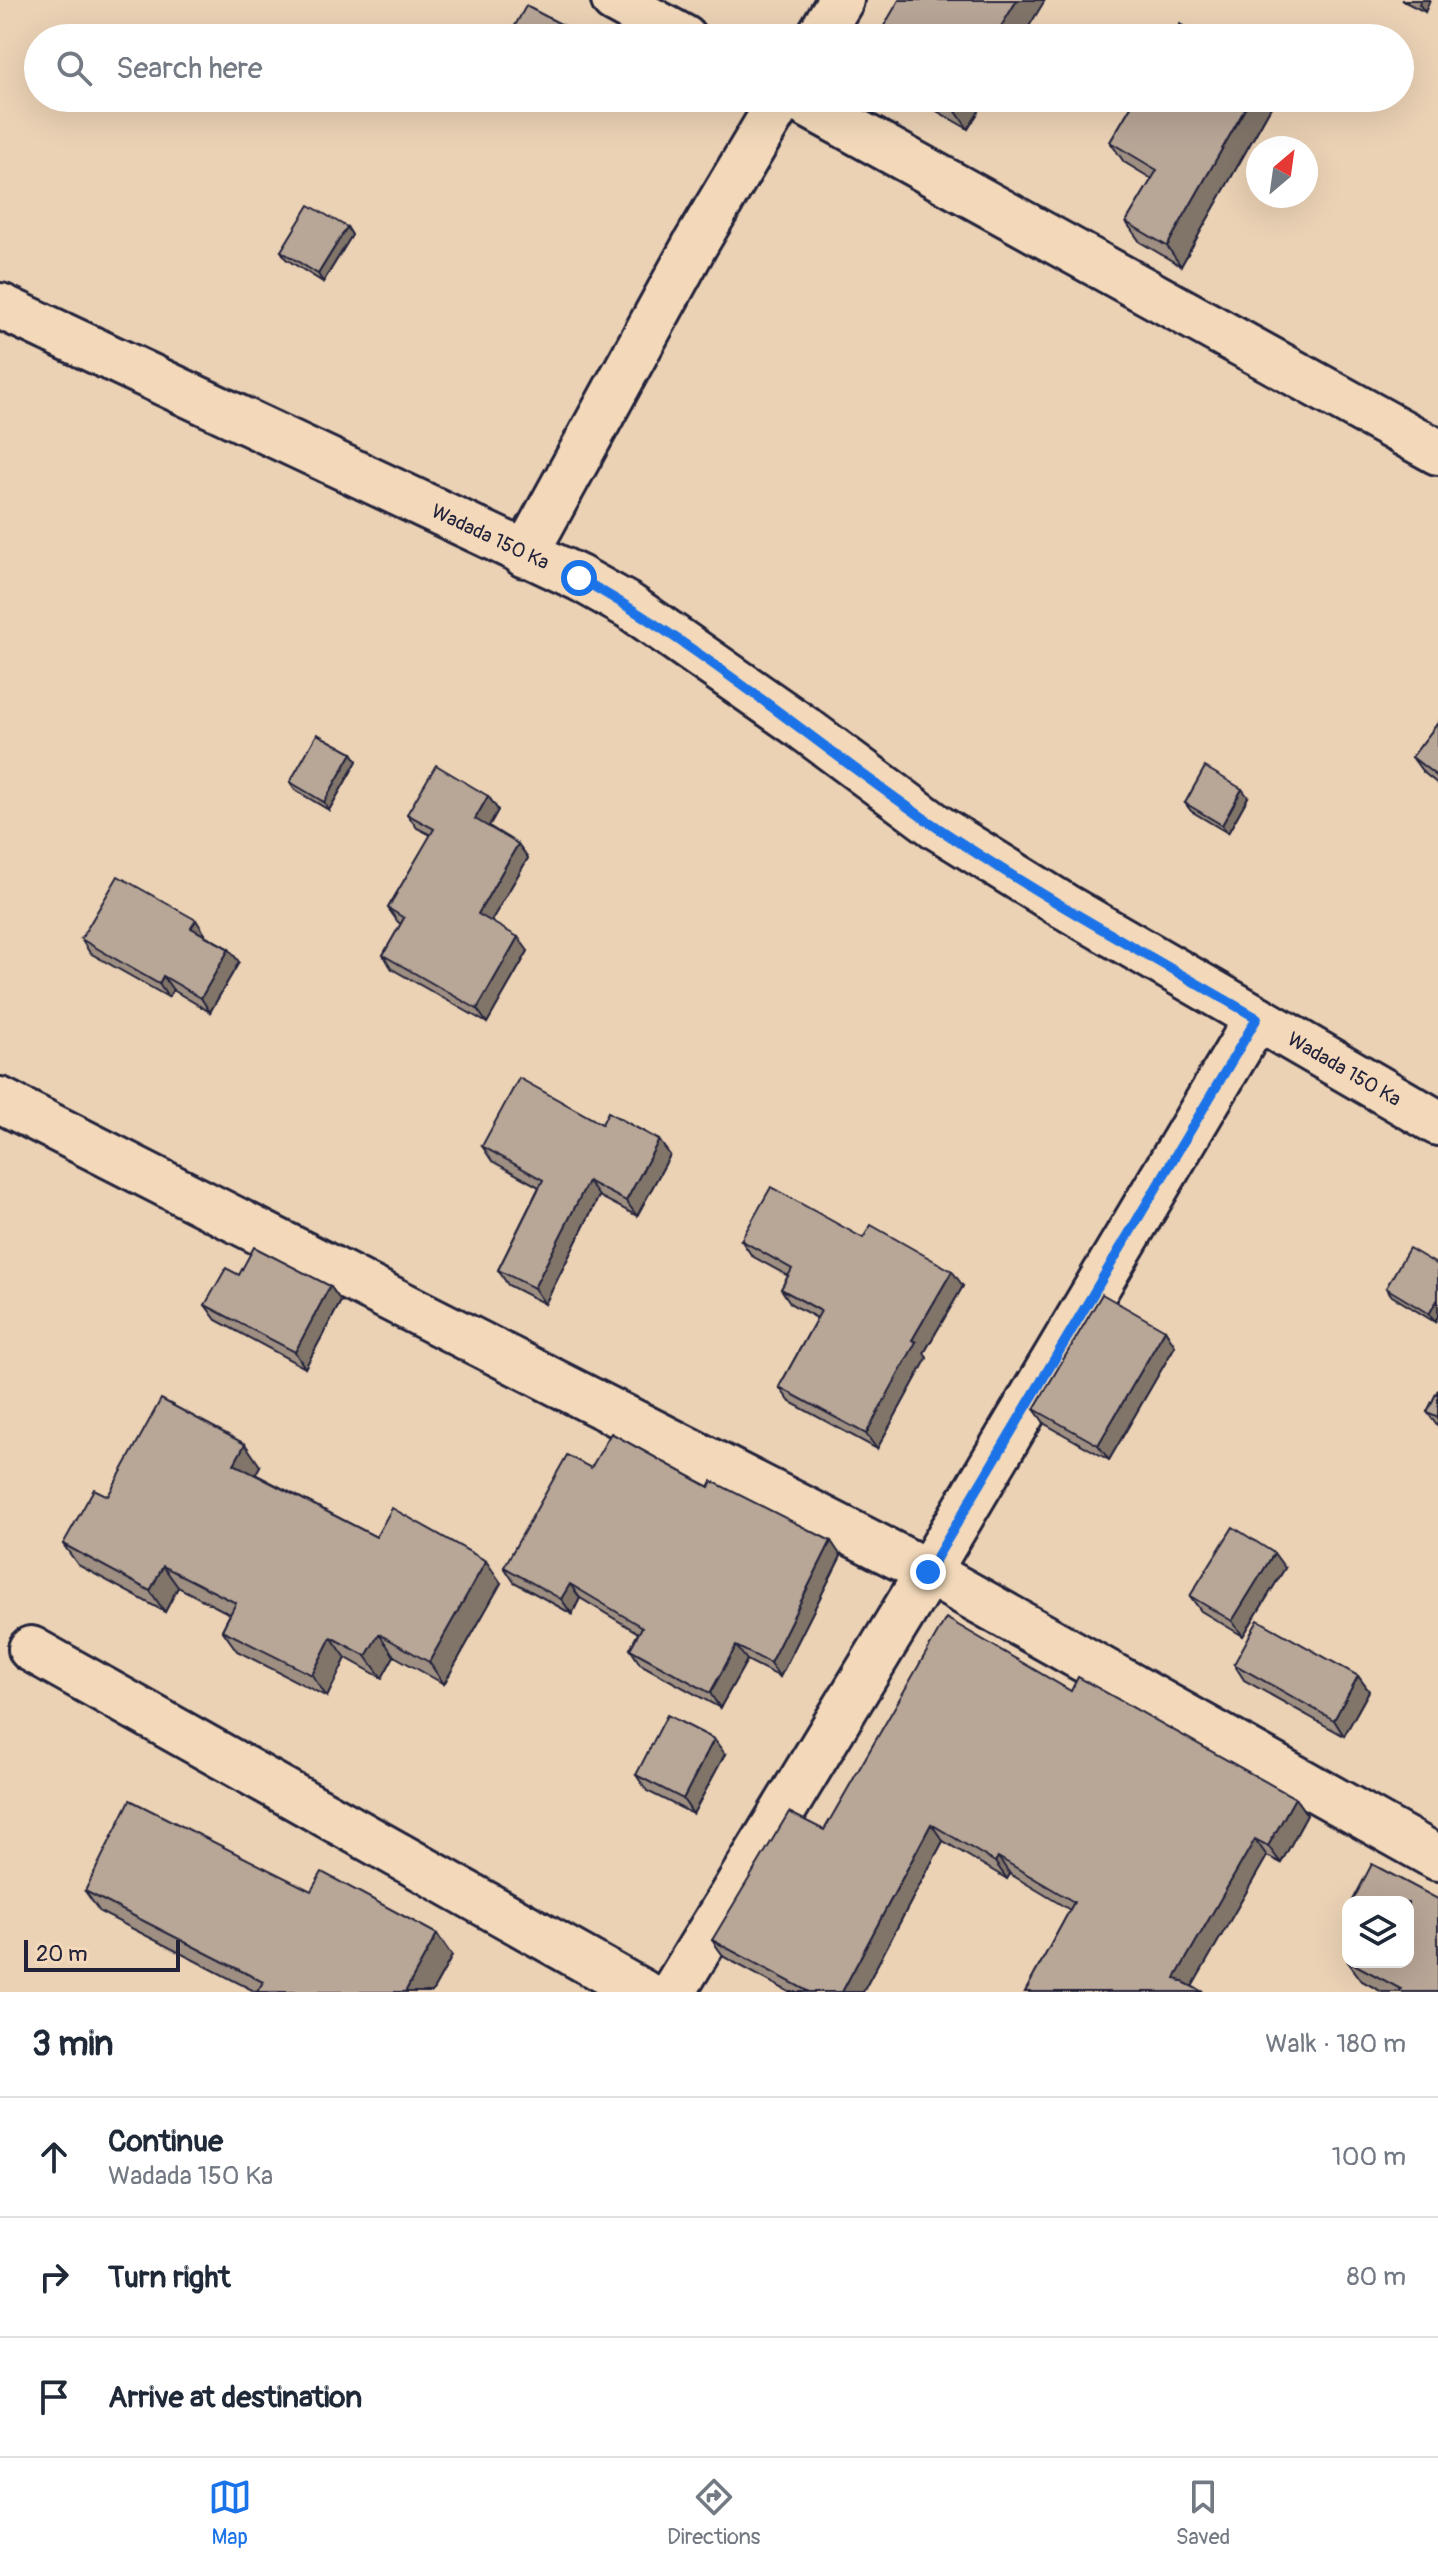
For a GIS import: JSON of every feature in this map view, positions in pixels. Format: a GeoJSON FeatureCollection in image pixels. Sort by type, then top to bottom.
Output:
{"type":"FeatureCollection","features":[{"type":"Feature","properties":{"kind":"street"},"geometry":{"type":"LineString","coordinates":[[614,0],[658,24]]}},
{"type":"Feature","properties":{"kind":"street"},"geometry":{"type":"LineString","coordinates":[[826,24],[841,0]]}},
{"type":"Feature","properties":{"kind":"street"},"geometry":{"type":"LineString","coordinates":[[525,555],[696,243],[774,112]]}},
{"type":"Feature","properties":{"kind":"street"},"geometry":{"type":"LineString","coordinates":[[820,112],[1438,452]]}},
{"type":"Feature","properties":{"kind":"street","name":"Wadada 150 Ka"},"geometry":{"type":"LineString","coordinates":[[0,306],[629,606],[805,729],[937,827],[1064,906],[1438,1123]]}},
{"type":"Feature","properties":{"kind":"street"},"geometry":{"type":"LineString","coordinates":[[673,1992],[928,1572],[1257,1018]]}},
{"type":"Feature","properties":{"kind":"street"},"geometry":{"type":"LineString","coordinates":[[0,1100],[928,1572],[1438,1858]]}},
{"type":"Feature","properties":{"kind":"street"},"geometry":{"type":"LineString","coordinates":[[31,1649],[642,1992]]}},
{"type":"Feature","properties":{"kind":"building"},"geometry":{"type":"Polygon","coordinates":[[[899,0],[1017,0],[1002,24],[885,24],[899,0]]]}},
{"type":"Feature","properties":{"kind":"building"},"geometry":{"type":"Polygon","coordinates":[[[526,6],[561,24],[516,24],[526,6]]]}},
{"type":"Feature","properties":{"kind":"building"},"geometry":{"type":"Polygon","coordinates":[[[1128,112],[1243,112],[1167,246],[1126,222],[1157,170],[1110,142],[1128,112]]]}},
{"type":"Feature","properties":{"kind":"building"},"geometry":{"type":"Polygon","coordinates":[[[309,205],[347,227],[318,274],[281,251],[309,205]]]}},
{"type":"Feature","properties":{"kind":"building"},"geometry":{"type":"Polygon","coordinates":[[[1438,723],[1438,777],[1412,757],[1438,723]]]}},
{"type":"Feature","properties":{"kind":"building"},"geometry":{"type":"Polygon","coordinates":[[[317,734],[352,753],[324,802],[290,782],[317,734]]]}},
{"type":"Feature","properties":{"kind":"building"},"geometry":{"type":"Polygon","coordinates":[[[436,765],[488,796],[475,819],[518,844],[478,914],[518,937],[477,1009],[383,955],[404,918],[388,908],[434,829],[407,814],[436,765]]]}},
{"type":"Feature","properties":{"kind":"building"},"geometry":{"type":"Polygon","coordinates":[[[1205,767],[1242,789],[1222,825],[1185,803],[1205,767]]]}},
{"type":"Feature","properties":{"kind":"building"},"geometry":{"type":"Polygon","coordinates":[[[118,876],[196,920],[191,928],[229,949],[201,998],[163,976],[159,984],[81,939],[118,876]]]}},
{"type":"Feature","properties":{"kind":"building"},"geometry":{"type":"Polygon","coordinates":[[[519,1078],[602,1124],[608,1112],[659,1140],[626,1201],[588,1181],[534,1288],[498,1270],[543,1180],[482,1146],[519,1078]]]}},
{"type":"Feature","properties":{"kind":"building"},"geometry":{"type":"Polygon","coordinates":[[[771,1187],[863,1238],[871,1225],[952,1271],[912,1340],[916,1342],[866,1434],[779,1387],[821,1311],[781,1289],[792,1269],[741,1240],[771,1187]]]}},
{"type":"Feature","properties":{"kind":"building"},"geometry":{"type":"Polygon","coordinates":[[[254,1247],[330,1286],[295,1352],[205,1305],[226,1268],[239,1275],[254,1247]]]}},
{"type":"Feature","properties":{"kind":"building"},"geometry":{"type":"Polygon","coordinates":[[[1409,1248],[1438,1265],[1438,1299],[1429,1314],[1386,1288],[1409,1248]]]}},
{"type":"Feature","properties":{"kind":"building"},"geometry":{"type":"Polygon","coordinates":[[[1102,1294],[1165,1330],[1098,1445],[1034,1409],[1102,1294]]]}},
{"type":"Feature","properties":{"kind":"building"},"geometry":{"type":"Polygon","coordinates":[[[1438,1390],[1438,1417],[1427,1412],[1438,1390]]]}},
{"type":"Feature","properties":{"kind":"building"},"geometry":{"type":"Polygon","coordinates":[[[161,1399],[245,1444],[234,1464],[376,1537],[392,1508],[486,1561],[429,1662],[379,1634],[366,1656],[331,1637],[312,1675],[222,1630],[236,1603],[163,1566],[150,1591],[63,1544],[94,1489],[108,1496],[161,1399]]]}},
{"type":"Feature","properties":{"kind":"building"},"geometry":{"type":"Polygon","coordinates":[[[611,1433],[709,1487],[712,1481],[831,1541],[770,1663],[736,1646],[710,1693],[630,1649],[642,1627],[570,1584],[561,1599],[504,1567],[567,1455],[591,1468],[611,1433]]]}},
{"type":"Feature","properties":{"kind":"building"},"geometry":{"type":"Polygon","coordinates":[[[1233,1527],[1274,1553],[1232,1621],[1190,1596],[1233,1527]]]}},
{"type":"Feature","properties":{"kind":"building"},"geometry":{"type":"Polygon","coordinates":[[[946,1618],[1071,1691],[1078,1677],[1295,1798],[1268,1846],[1255,1839],[1175,1978],[1203,1992],[1025,1992],[1074,1902],[998,1857],[995,1862],[931,1824],[842,1992],[809,1992],[712,1940],[789,1812],[824,1830],[946,1618]]]}},
{"type":"Feature","properties":{"kind":"building"},"geometry":{"type":"Polygon","coordinates":[[[1258,1620],[1358,1676],[1334,1720],[1234,1664],[1258,1620]]]}},
{"type":"Feature","properties":{"kind":"building"},"geometry":{"type":"Polygon","coordinates":[[[667,1715],[714,1739],[683,1799],[636,1775],[667,1715]]]}},
{"type":"Feature","properties":{"kind":"building"},"geometry":{"type":"Polygon","coordinates":[[[130,1800],[311,1891],[322,1872],[437,1934],[405,1992],[257,1992],[263,1982],[85,1891],[130,1800]]]}},
{"type":"Feature","properties":{"kind":"building"},"geometry":{"type":"Polygon","coordinates":[[[1372,1864],[1438,1899],[1438,1992],[1399,1992],[1401,1989],[1361,1968],[1414,1968],[1414,1896],[1355,1896],[1372,1864]]]}},
{"type":"Feature","properties":{"kind":"route"},"geometry":{"type":"LineString","coordinates":[[579,578],[629,606],[805,729],[937,827],[1064,906],[1257,1018],[928,1572]]}}]}
